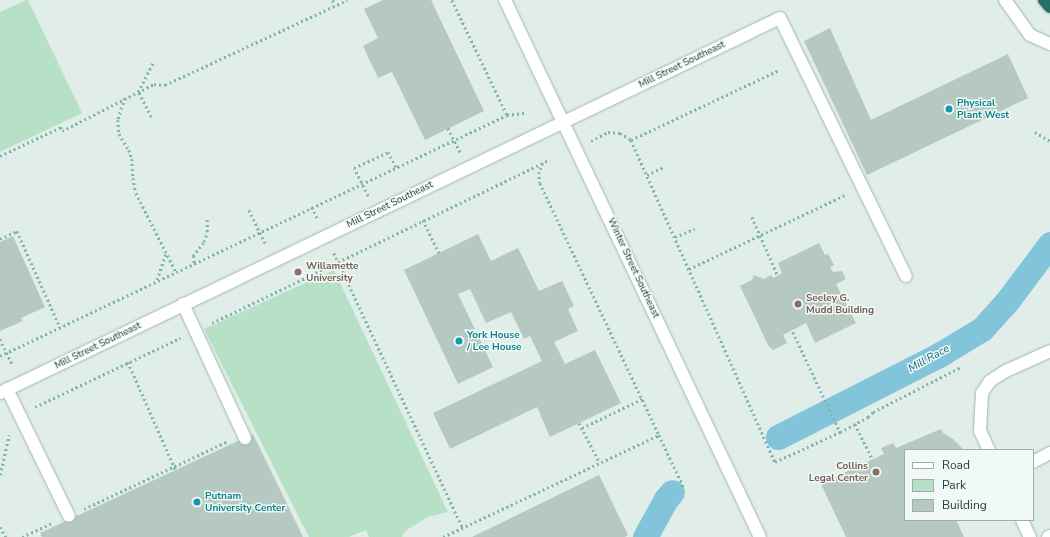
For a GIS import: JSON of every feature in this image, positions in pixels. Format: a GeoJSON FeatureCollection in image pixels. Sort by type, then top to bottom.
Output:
{"type":"FeatureCollection","features":[{"type":"Feature","properties":{"kind":"highway"},"geometry":{"type":"LineString","coordinates":[[1044,0],[1050,7]]}},
{"type":"Feature","properties":{"kind":"street","name":"Winter Street Southeast"},"geometry":{"type":"LineString","coordinates":[[505,0],[757,536]]}},
{"type":"Feature","properties":{"kind":"street"},"geometry":{"type":"LineString","coordinates":[[1005,0],[1030,35],[1050,44]]}},
{"type":"Feature","properties":{"kind":"street","name":"Mill Street Southeast"},"geometry":{"type":"LineString","coordinates":[[4,391],[780,18],[862,187]]}},
{"type":"Feature","properties":{"kind":"street"},"geometry":{"type":"LineString","coordinates":[[862,187],[906,276]]}},
{"type":"Feature","properties":{"kind":"street"},"geometry":{"type":"LineString","coordinates":[[183,304],[244,436]]}},
{"type":"Feature","properties":{"kind":"street"},"geometry":{"type":"LineString","coordinates":[[989,449],[980,431],[982,393],[990,381],[1006,371],[1050,351]]}},
{"type":"Feature","properties":{"kind":"street"},"geometry":{"type":"LineString","coordinates":[[4,391],[19,415],[69,516]]}},
{"type":"Feature","properties":{"kind":"street"},"geometry":{"type":"LineString","coordinates":[[1034,461],[1050,453]]}},
{"type":"Feature","properties":{"kind":"street"},"geometry":{"type":"LineString","coordinates":[[1022,521],[1030,537]]}},
{"type":"Feature","properties":{"kind":"path"},"geometry":{"type":"LineString","coordinates":[[333,0],[335,5]]}},
{"type":"Feature","properties":{"kind":"path"},"geometry":{"type":"LineString","coordinates":[[0,156],[61,127],[62,131],[154,84],[165,85],[347,0]]}},
{"type":"Feature","properties":{"kind":"path"},"geometry":{"type":"LineString","coordinates":[[452,0],[507,114]]}},
{"type":"Feature","properties":{"kind":"path"},"geometry":{"type":"LineString","coordinates":[[138,92],[153,63]]}},
{"type":"Feature","properties":{"kind":"path"},"geometry":{"type":"LineString","coordinates":[[631,140],[779,70]]}},
{"type":"Feature","properties":{"kind":"path"},"geometry":{"type":"LineString","coordinates":[[138,92],[152,116]]}},
{"type":"Feature","properties":{"kind":"path"},"geometry":{"type":"LineString","coordinates":[[126,98],[118,120],[119,134],[129,150],[132,159],[133,178],[136,193],[176,272]]}},
{"type":"Feature","properties":{"kind":"path"},"geometry":{"type":"LineString","coordinates":[[0,356],[507,114],[524,113]]}},
{"type":"Feature","properties":{"kind":"path"},"geometry":{"type":"LineString","coordinates":[[448,128],[468,168]]}},
{"type":"Feature","properties":{"kind":"path"},"geometry":{"type":"LineString","coordinates":[[586,143],[608,132],[620,133],[631,140],[775,462],[840,432],[873,412],[961,366]]}},
{"type":"Feature","properties":{"kind":"path"},"geometry":{"type":"LineString","coordinates":[[1035,132],[1050,141]]}},
{"type":"Feature","properties":{"kind":"path"},"geometry":{"type":"LineString","coordinates":[[376,212],[354,168],[388,152],[396,167]]}},
{"type":"Feature","properties":{"kind":"path"},"geometry":{"type":"LineString","coordinates":[[0,475],[12,418],[196,331],[337,261],[549,160]]}},
{"type":"Feature","properties":{"kind":"path"},"geometry":{"type":"LineString","coordinates":[[543,162],[539,172],[540,183],[684,488]]}},
{"type":"Feature","properties":{"kind":"path"},"geometry":{"type":"LineString","coordinates":[[647,175],[664,167]]}},
{"type":"Feature","properties":{"kind":"path"},"geometry":{"type":"LineString","coordinates":[[689,269],[862,187]]}},
{"type":"Feature","properties":{"kind":"path"},"geometry":{"type":"LineString","coordinates":[[312,207],[319,222]]}},
{"type":"Feature","properties":{"kind":"path"},"geometry":{"type":"LineString","coordinates":[[249,210],[273,261]]}},
{"type":"Feature","properties":{"kind":"path"},"geometry":{"type":"LineString","coordinates":[[752,217],[778,276]]}},
{"type":"Feature","properties":{"kind":"path"},"geometry":{"type":"LineString","coordinates":[[194,263],[193,256],[204,242],[207,232],[207,219]]}},
{"type":"Feature","properties":{"kind":"path"},"geometry":{"type":"LineString","coordinates":[[423,220],[439,253]]}},
{"type":"Feature","properties":{"kind":"path"},"geometry":{"type":"LineString","coordinates":[[675,237],[694,229]]}},
{"type":"Feature","properties":{"kind":"path"},"geometry":{"type":"LineString","coordinates":[[0,239],[17,231],[60,327]]}},
{"type":"Feature","properties":{"kind":"path"},"geometry":{"type":"LineString","coordinates":[[157,281],[166,252]]}},
{"type":"Feature","properties":{"kind":"path"},"geometry":{"type":"LineString","coordinates":[[334,253],[463,528]]}},
{"type":"Feature","properties":{"kind":"path"},"geometry":{"type":"LineString","coordinates":[[793,332],[840,432]]}},
{"type":"Feature","properties":{"kind":"path"},"geometry":{"type":"LineString","coordinates":[[0,339],[22,382]]}},
{"type":"Feature","properties":{"kind":"path"},"geometry":{"type":"LineString","coordinates":[[128,362],[176,471]]}},
{"type":"Feature","properties":{"kind":"path"},"geometry":{"type":"LineString","coordinates":[[582,428],[642,399]]}},
{"type":"Feature","properties":{"kind":"path"},"geometry":{"type":"LineString","coordinates":[[580,423],[600,463]]}},
{"type":"Feature","properties":{"kind":"path"},"geometry":{"type":"LineString","coordinates":[[855,424],[872,460]]}},
{"type":"Feature","properties":{"kind":"path"},"geometry":{"type":"LineString","coordinates":[[443,537],[659,435]]}},
{"type":"Feature","properties":{"kind":"path"},"geometry":{"type":"LineString","coordinates":[[22,537],[174,466],[244,436]]}},
{"type":"Feature","properties":{"kind":"path"},"geometry":{"type":"LineString","coordinates":[[0,527],[6,537]]}},
{"type":"Feature","properties":{"kind":"green space"},"geometry":{"type":"Polygon","coordinates":[[[28,0],[82,113],[0,152],[0,12],[28,0]]]}},
{"type":"Feature","properties":{"kind":"green space"},"geometry":{"type":"Polygon","coordinates":[[[334,270],[448,512],[428,517],[405,531],[402,537],[369,537],[366,530],[349,537],[309,537],[204,329],[334,270]]]}},
{"type":"Feature","properties":{"kind":"building"},"geometry":{"type":"Polygon","coordinates":[[[383,0],[431,0],[484,111],[425,140],[392,72],[378,78],[363,46],[378,38],[364,9],[383,0]]]}},
{"type":"Feature","properties":{"kind":"building","name":"Physical Plant West"},"geometry":{"type":"Polygon","coordinates":[[[830,28],[871,120],[1008,54],[1028,98],[867,175],[804,41],[830,28]]]}},
{"type":"Feature","properties":{"kind":"building","name":"York House / Lee House"},"geometry":{"type":"Polygon","coordinates":[[[478,234],[491,261],[518,248],[539,291],[562,281],[574,306],[568,309],[578,331],[554,342],[565,364],[595,350],[621,403],[550,437],[537,407],[450,449],[433,413],[542,361],[530,336],[524,339],[511,312],[486,323],[470,289],[458,294],[493,367],[458,384],[404,270],[478,234]]]}},
{"type":"Feature","properties":{"kind":"building"},"geometry":{"type":"Polygon","coordinates":[[[13,236],[45,307],[21,318],[23,321],[0,331],[0,242],[13,236]]]}},
{"type":"Feature","properties":{"kind":"building","name":"Seeley G. Mudd Building"},"geometry":{"type":"Polygon","coordinates":[[[819,243],[825,255],[828,254],[834,265],[830,267],[833,272],[842,271],[846,279],[836,284],[856,323],[815,343],[806,323],[783,335],[787,343],[773,350],[768,345],[740,286],[752,280],[754,275],[764,279],[771,275],[773,278],[782,273],[778,263],[819,243]]]}},
{"type":"Feature","properties":{"kind":"building","name":"Collins Legal Center"},"geometry":{"type":"Polygon","coordinates":[[[941,429],[943,433],[953,439],[963,449],[904,449],[904,521],[956,521],[964,537],[846,537],[821,484],[884,454],[881,448],[893,443],[896,448],[941,429]]]}},
{"type":"Feature","properties":{"kind":"building","name":"Putnam University Center"},"geometry":{"type":"Polygon","coordinates":[[[253,434],[303,537],[42,537],[40,533],[253,434]]]}},
{"type":"Feature","properties":{"kind":"building"},"geometry":{"type":"Polygon","coordinates":[[[599,475],[628,535],[625,537],[472,537],[599,475]]]}},
{"type":"Feature","properties":{"kind":"waterway","name":"Mill Race"},"geometry":{"type":"LineString","coordinates":[[778,437],[939,355],[982,329],[1008,300],[1050,244]]}},
{"type":"Feature","properties":{"kind":"waterway","name":"Mill Race"},"geometry":{"type":"LineString","coordinates":[[645,537],[666,499],[672,492]]}},
{"type":"Feature","properties":{"kind":"place","name":"Physical Plant West"},"geometry":{"type":"Point","coordinates":[949,109]}},
{"type":"Feature","properties":{"kind":"place","name":"Willamette University"},"geometry":{"type":"Point","coordinates":[298,272]}},
{"type":"Feature","properties":{"kind":"place","name":"Seeley G. Mudd Building"},"geometry":{"type":"Point","coordinates":[798,304]}},
{"type":"Feature","properties":{"kind":"place","name":"York House / Lee House"},"geometry":{"type":"Point","coordinates":[459,341]}},
{"type":"Feature","properties":{"kind":"place","name":"Collins Legal Center"},"geometry":{"type":"Point","coordinates":[876,472]}},
{"type":"Feature","properties":{"kind":"place","name":"Putnam University Center"},"geometry":{"type":"Point","coordinates":[197,502]}}]}
